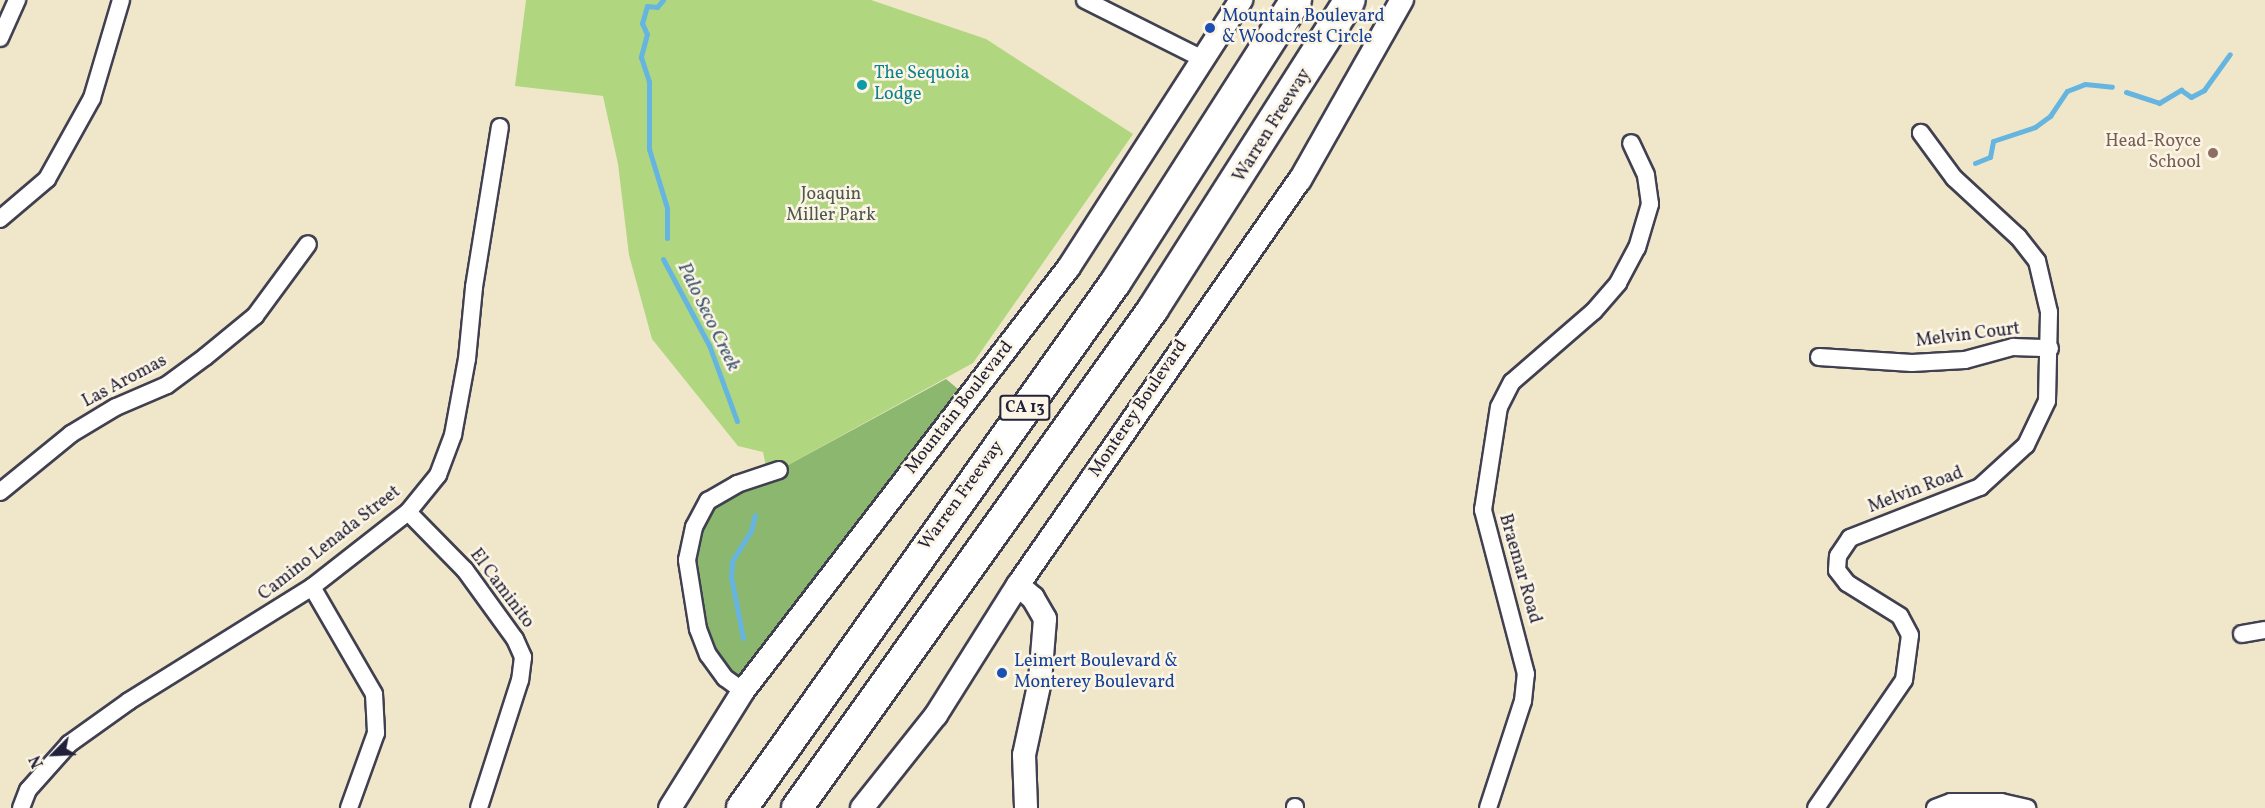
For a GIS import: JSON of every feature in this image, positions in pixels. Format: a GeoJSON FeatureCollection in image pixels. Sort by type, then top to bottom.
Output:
{"type":"FeatureCollection","features":[{"type":"Feature","properties":{"kind":"highway","name":"Warren Freeway"},"geometry":{"type":"LineString","coordinates":[[742,808],[1115,283],[1296,0]]}},
{"type":"Feature","properties":{"kind":"highway","name":"Warren Freeway"},"geometry":{"type":"LineString","coordinates":[[797,808],[1153,309],[1350,0]]}},
{"type":"Feature","properties":{"kind":"street"},"geometry":{"type":"LineString","coordinates":[[0,38],[17,0]]}},
{"type":"Feature","properties":{"kind":"street"},"geometry":{"type":"LineString","coordinates":[[0,219],[47,179],[92,98],[121,0]]}},
{"type":"Feature","properties":{"kind":"street"},"geometry":{"type":"LineString","coordinates":[[1085,0],[1205,60]]}},
{"type":"Feature","properties":{"kind":"street","name":"Mountain Boulevard"},"geometry":{"type":"LineString","coordinates":[[670,808],[743,691],[1069,267],[1205,60],[1241,0]]}},
{"type":"Feature","properties":{"kind":"street","name":"Monterey Boulevard"},"geometry":{"type":"LineString","coordinates":[[862,808],[936,715],[1018,585],[1236,266],[1300,180],[1402,0]]}},
{"type":"Feature","properties":{"kind":"street","name":"Camino Lenada Street"},"geometry":{"type":"LineString","coordinates":[[21,808],[28,790],[69,744],[129,701],[312,587],[408,512],[438,475],[453,435],[500,127]]}},
{"type":"Feature","properties":{"kind":"street","name":"Melvin Road"},"geometry":{"type":"LineString","coordinates":[[1816,808],[1904,680],[1910,635],[1900,616],[1847,582],[1837,570],[1838,556],[1850,538],[1980,487],[2026,445],[2047,401],[2050,348],[2049,312],[2037,261],[2018,237],[1954,178],[1921,133]]}},
{"type":"Feature","properties":{"kind":"street","name":"Braemar Road"},"geometry":{"type":"LineString","coordinates":[[1488,808],[1523,701],[1526,674],[1483,510],[1499,407],[1512,382],[1600,304],[1618,283],[1637,248],[1650,204],[1646,176],[1631,143]]}},
{"type":"Feature","properties":{"kind":"street","name":"Las Aromas"},"geometry":{"type":"LineString","coordinates":[[0,492],[70,434],[116,407],[167,385],[206,357],[255,316],[308,244]]}},
{"type":"Feature","properties":{"kind":"street","name":"Melvin Court"},"geometry":{"type":"LineString","coordinates":[[1819,357],[1912,363],[1965,360],[2013,347],[2050,348]]}},
{"type":"Feature","properties":{"kind":"street"},"geometry":{"type":"LineString","coordinates":[[743,691],[725,678],[708,655],[698,629],[687,560],[694,527],[708,501],[737,484],[780,470]]}},
{"type":"Feature","properties":{"kind":"street","name":"El Caminito"},"geometry":{"type":"LineString","coordinates":[[408,512],[465,570],[515,639],[523,657],[520,680],[479,808]]}},
{"type":"Feature","properties":{"kind":"street"},"geometry":{"type":"LineString","coordinates":[[1018,585],[1033,598],[1046,618],[1040,681],[1024,755],[1026,808]]}},
{"type":"Feature","properties":{"kind":"street"},"geometry":{"type":"LineString","coordinates":[[312,587],[374,694],[376,733],[349,808]]}},
{"type":"Feature","properties":{"kind":"street"},"geometry":{"type":"LineString","coordinates":[[2242,634],[2265,630]]}},
{"type":"Feature","properties":{"kind":"street"},"geometry":{"type":"LineString","coordinates":[[1935,808],[1951,802],[2001,802],[2027,808]]}},
{"type":"Feature","properties":{"kind":"green space","name":"Joaquin Miller Park"},"geometry":{"type":"Polygon","coordinates":[[[526,0],[871,0],[986,39],[1133,134],[973,363],[768,476],[763,452],[738,446],[652,339],[629,255],[618,164],[603,96],[515,86],[526,0]]]}},
{"type":"Feature","properties":{"kind":"green space"},"geometry":{"type":"Polygon","coordinates":[[[946,379],[958,389],[736,686],[697,629],[694,527],[708,501],[768,476],[946,379]]]}},
{"type":"Feature","properties":{"kind":"waterway","name":"Palo Seco Creek"},"geometry":{"type":"LineString","coordinates":[[663,0],[657,7],[647,6],[642,23],[647,34],[641,57],[649,82],[649,149],[667,208],[667,238]]}},
{"type":"Feature","properties":{"kind":"waterway"},"geometry":{"type":"LineString","coordinates":[[2126,92],[2159,103],[2181,90],[2191,97],[2204,90],[2230,54]]}},
{"type":"Feature","properties":{"kind":"waterway"},"geometry":{"type":"LineString","coordinates":[[1975,163],[1990,157],[1993,141],[2035,127],[2050,116],[2067,91],[2085,84],[2112,87]]}},
{"type":"Feature","properties":{"kind":"waterway","name":"Palo Seco Creek"},"geometry":{"type":"LineString","coordinates":[[663,259],[709,345],[737,421]]}},
{"type":"Feature","properties":{"kind":"waterway","name":"Palo Seco Creek"},"geometry":{"type":"LineString","coordinates":[[743,638],[731,577],[732,561],[751,531],[755,515]]}},
{"type":"Feature","properties":{"kind":"place","name":"Mountain Boulevard & Woodcrest Circle"},"geometry":{"type":"Point","coordinates":[1210,28]}},
{"type":"Feature","properties":{"kind":"place","name":"The Sequoia Lodge"},"geometry":{"type":"Point","coordinates":[862,85]}},
{"type":"Feature","properties":{"kind":"place","name":"Head-Royce School"},"geometry":{"type":"Point","coordinates":[2213,153]}},
{"type":"Feature","properties":{"kind":"place","name":"Leimert Boulevard & Monterey Boulevard"},"geometry":{"type":"Point","coordinates":[1002,673]}}]}
